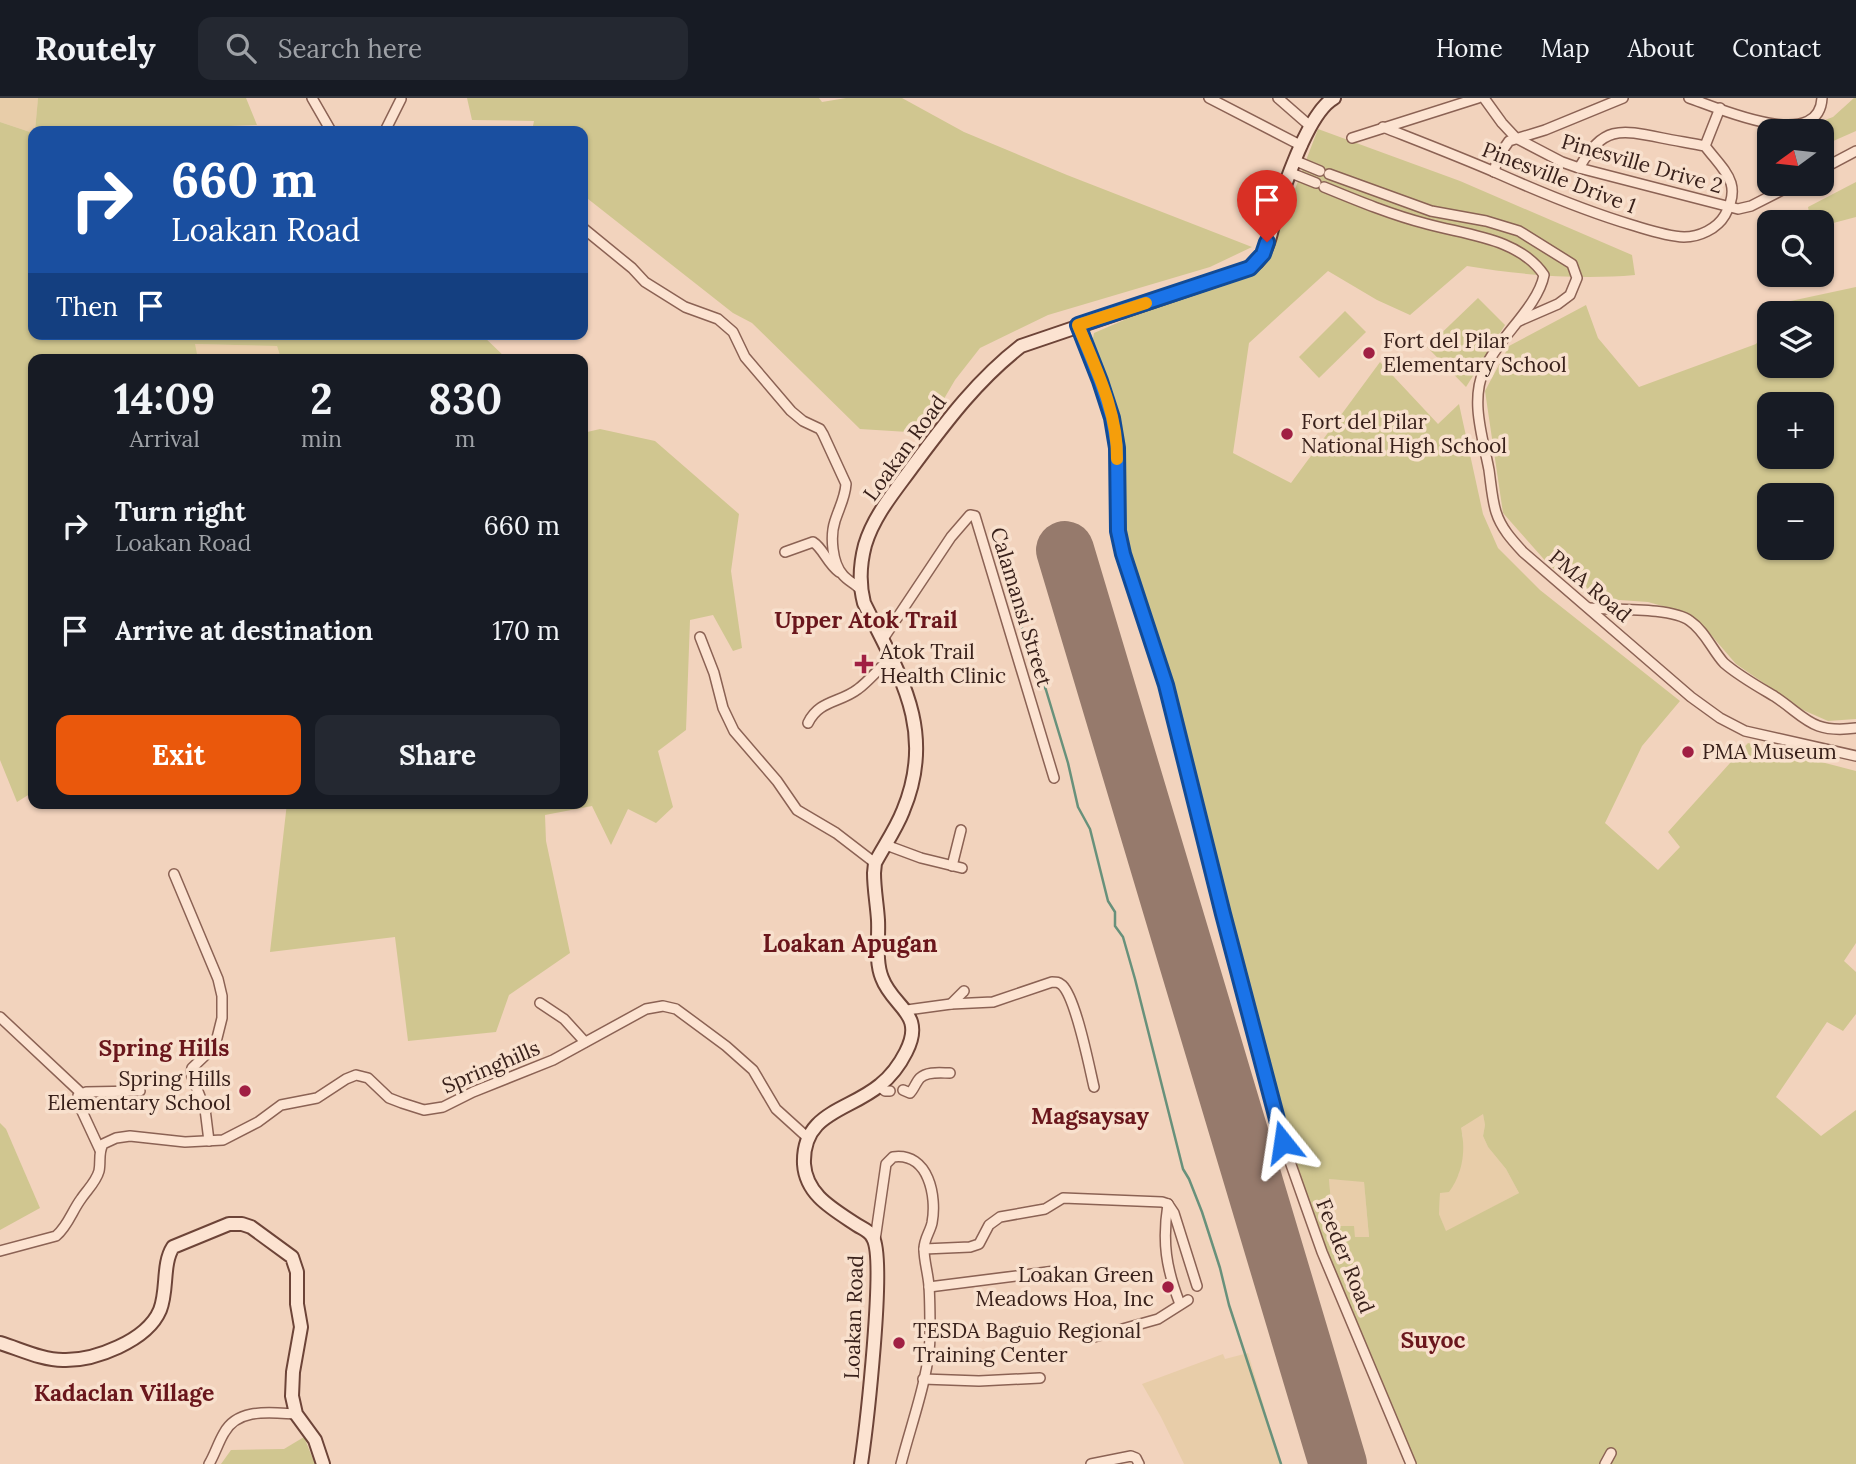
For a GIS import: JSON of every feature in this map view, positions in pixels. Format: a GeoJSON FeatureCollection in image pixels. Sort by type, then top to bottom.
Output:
{"type":"FeatureCollection","features":[{"type":"Feature","properties":{"kind":"main road","name":"Loakan Road"},"geometry":{"type":"LineString","coordinates":[[875,863],[906,802],[912,783],[917,745],[909,696],[864,603],[860,589],[865,545],[878,516],[971,391],[997,364],[1021,346],[1250,268],[1263,254],[1310,126],[1323,106],[1334,98]]}},
{"type":"Feature","properties":{"kind":"main road"},"geometry":{"type":"LineString","coordinates":[[808,1138],[821,1121],[838,1108],[885,1088],[906,1053],[912,1033],[912,1022],[882,978],[879,966],[875,863]]}},
{"type":"Feature","properties":{"kind":"main road","name":"Loakan Road"},"geometry":{"type":"LineString","coordinates":[[808,1138],[804,1167],[811,1188],[821,1200],[869,1232],[875,1240],[878,1259],[872,1360],[861,1464]]}},
{"type":"Feature","properties":{"kind":"main road"},"geometry":{"type":"LineString","coordinates":[[0,1343],[64,1360],[125,1344],[148,1327],[160,1310],[173,1247],[229,1224],[251,1227],[292,1257],[296,1263],[297,1304],[301,1327],[293,1372],[292,1396],[296,1414],[315,1440],[323,1464]]}},
{"type":"Feature","properties":{"kind":"street"},"geometry":{"type":"LineString","coordinates":[[312,98],[328,126]]}},
{"type":"Feature","properties":{"kind":"street"},"geometry":{"type":"LineString","coordinates":[[1209,98],[1302,146]]}},
{"type":"Feature","properties":{"kind":"street"},"geometry":{"type":"LineString","coordinates":[[1278,98],[1310,126]]}},
{"type":"Feature","properties":{"kind":"street"},"geometry":{"type":"LineString","coordinates":[[1352,138],[1478,98]]}},
{"type":"Feature","properties":{"kind":"street","name":"Pinesville Drive 2"},"geometry":{"type":"LineString","coordinates":[[1484,98],[1516,138],[1545,154],[1579,168],[1729,208]]}},
{"type":"Feature","properties":{"kind":"street"},"geometry":{"type":"LineString","coordinates":[[1494,172],[1502,148],[1516,138],[1545,130],[1623,98]]}},
{"type":"Feature","properties":{"kind":"street"},"geometry":{"type":"LineString","coordinates":[[1689,98],[1770,125],[1785,126],[1795,125],[1817,115],[1822,98]]}},
{"type":"Feature","properties":{"kind":"street"},"geometry":{"type":"LineString","coordinates":[[388,126],[401,99]]}},
{"type":"Feature","properties":{"kind":"street"},"geometry":{"type":"LineString","coordinates":[[1706,146],[1720,108]]}},
{"type":"Feature","properties":{"kind":"street","name":"Pinesville Drive 1"},"geometry":{"type":"LineString","coordinates":[[1383,127],[1556,200],[1659,233],[1686,237],[1700,234],[1712,229],[1723,219],[1729,208]]}},
{"type":"Feature","properties":{"kind":"street"},"geometry":{"type":"LineString","coordinates":[[1579,168],[1593,147],[1619,131],[1632,131],[1706,146],[1730,178],[1734,188],[1729,208],[1751,206],[1771,196]]}},
{"type":"Feature","properties":{"kind":"street"},"geometry":{"type":"LineString","coordinates":[[1834,163],[1856,151]]}},
{"type":"Feature","properties":{"kind":"street","name":"PMA Road"},"geometry":{"type":"LineString","coordinates":[[1294,167],[1324,172],[1431,211],[1486,221],[1519,232],[1572,264],[1577,278],[1570,295],[1558,304],[1518,321]]}},
{"type":"Feature","properties":{"kind":"street","name":"PMA Road"},"geometry":{"type":"LineString","coordinates":[[1294,167],[1320,185],[1426,224],[1486,238],[1520,253],[1537,265],[1544,275],[1542,284],[1518,321],[1496,348],[1483,371],[1477,392],[1496,512],[1504,531],[1523,552],[1691,696],[1737,727],[1745,732],[1856,756]]}},
{"type":"Feature","properties":{"kind":"street"},"geometry":{"type":"LineString","coordinates":[[1355,199],[1360,187]]}},
{"type":"Feature","properties":{"kind":"street"},"geometry":{"type":"LineString","coordinates":[[588,232],[645,282],[685,307],[718,319],[733,332],[745,357],[791,411],[803,421],[820,429],[846,484],[846,493],[834,523],[832,538],[840,573]]}},
{"type":"Feature","properties":{"kind":"street","name":"Feeder Road"},"geometry":{"type":"LineString","coordinates":[[1078,325],[1112,418],[1117,448],[1118,531],[1123,554],[1166,685],[1283,1142],[1322,1252],[1411,1464]]}},
{"type":"Feature","properties":{"kind":"street","name":"Calamansi Street"},"geometry":{"type":"LineString","coordinates":[[883,639],[951,537],[970,515],[975,516],[1054,778]]}},
{"type":"Feature","properties":{"kind":"street"},"geometry":{"type":"LineString","coordinates":[[785,552],[813,542],[819,546],[828,563],[860,589]]}},
{"type":"Feature","properties":{"kind":"street"},"geometry":{"type":"LineString","coordinates":[[1587,608],[1670,612],[1689,620],[1724,662],[1794,713],[1825,728],[1856,728]]}},
{"type":"Feature","properties":{"kind":"street"},"geometry":{"type":"LineString","coordinates":[[700,637],[714,673],[723,708],[734,731],[777,781],[797,810],[836,833],[875,863]]}},
{"type":"Feature","properties":{"kind":"street"},"geometry":{"type":"LineString","coordinates":[[808,723],[818,708],[852,694],[891,658]]}},
{"type":"Feature","properties":{"kind":"street"},"geometry":{"type":"LineString","coordinates":[[886,845],[957,867],[961,830]]}},
{"type":"Feature","properties":{"kind":"street"},"geometry":{"type":"LineString","coordinates":[[174,874],[220,987],[222,1026],[213,1048],[192,1068],[191,1074],[205,1109],[209,1141]]}},
{"type":"Feature","properties":{"kind":"street"},"geometry":{"type":"LineString","coordinates":[[906,1010],[993,1002],[1057,982],[1062,985],[1071,1000],[1094,1087]]}},
{"type":"Feature","properties":{"kind":"street"},"geometry":{"type":"LineString","coordinates":[[951,1004],[964,991]]}},
{"type":"Feature","properties":{"kind":"street"},"geometry":{"type":"LineString","coordinates":[[540,1003],[574,1028],[585,1042]]}},
{"type":"Feature","properties":{"kind":"street","name":"Springhills"},"geometry":{"type":"LineString","coordinates":[[100,1150],[103,1144],[130,1136],[185,1142],[223,1140],[258,1122],[281,1105],[317,1098],[356,1075],[368,1079],[389,1098],[402,1103],[424,1110],[443,1107],[553,1060],[652,1007],[668,1006],[676,1009],[746,1063],[776,1109],[808,1138]]}},
{"type":"Feature","properties":{"kind":"street"},"geometry":{"type":"LineString","coordinates":[[0,1017],[81,1093]]}},
{"type":"Feature","properties":{"kind":"street"},"geometry":{"type":"LineString","coordinates":[[903,1090],[913,1092],[921,1077],[928,1074],[950,1073]]}},
{"type":"Feature","properties":{"kind":"street"},"geometry":{"type":"LineString","coordinates":[[0,1251],[56,1236],[63,1230],[79,1201],[93,1185],[99,1172],[100,1150],[77,1098],[81,1093],[140,1091]]}},
{"type":"Feature","properties":{"kind":"street"},"geometry":{"type":"LineString","coordinates":[[875,1240],[886,1164],[893,1157],[908,1157],[921,1167],[933,1192],[932,1224],[924,1249],[929,1287],[930,1335],[928,1360],[901,1464]]}},
{"type":"Feature","properties":{"kind":"street"},"geometry":{"type":"LineString","coordinates":[[924,1249],[970,1247],[979,1244],[989,1225],[1000,1217],[1045,1209],[1063,1198],[1162,1202],[1168,1204],[1174,1213],[1197,1286]]}},
{"type":"Feature","properties":{"kind":"street"},"geometry":{"type":"LineString","coordinates":[[1094,1336],[1158,1319],[1184,1302],[1172,1283],[1166,1256],[1168,1204]]}},
{"type":"Feature","properties":{"kind":"street"},"geometry":{"type":"LineString","coordinates":[[929,1287],[1055,1271]]}},
{"type":"Feature","properties":{"kind":"street"},"geometry":{"type":"LineString","coordinates":[[923,1379],[979,1381],[1040,1378]]}},
{"type":"Feature","properties":{"kind":"street"},"geometry":{"type":"LineString","coordinates":[[209,1464],[226,1429],[241,1417],[255,1413],[296,1414]]}},
{"type":"Feature","properties":{"kind":"street"},"geometry":{"type":"LineString","coordinates":[[1605,1464],[1611,1453]]}},
{"type":"Feature","properties":{"kind":"street"},"geometry":{"type":"LineString","coordinates":[[1091,1464],[1131,1456],[1136,1458],[1139,1464]]}},
{"type":"Feature","properties":{"kind":"shaded area"},"geometry":{"type":"Polygon","coordinates":[[[0,98],[38,98],[35,126],[28,126],[28,131],[0,122],[0,98]]]}},
{"type":"Feature","properties":{"kind":"shaded area"},"geometry":{"type":"Polygon","coordinates":[[[38,98],[246,98],[257,125],[229,126],[35,126],[38,98]]]}},
{"type":"Feature","properties":{"kind":"shaded area"},"geometry":{"type":"Polygon","coordinates":[[[467,98],[819,98],[822,102],[846,98],[902,98],[964,132],[1252,247],[1210,267],[1048,315],[980,348],[955,380],[924,433],[860,429],[752,323],[733,313],[588,199],[588,126],[533,126],[534,121],[472,120],[467,98]]]}},
{"type":"Feature","properties":{"kind":"shaded area"},"geometry":{"type":"Polygon","coordinates":[[[1856,98],[1856,131],[1834,141],[1834,119],[1828,119],[1856,98]]]}},
{"type":"Feature","properties":{"kind":"shaded area"},"geometry":{"type":"Polygon","coordinates":[[[0,122],[28,131],[28,340],[487,340],[502,354],[279,354],[277,346],[195,344],[197,354],[28,354],[28,795],[17,802],[0,760],[0,122]]]}},
{"type":"Feature","properties":{"kind":"shaded area"},"geometry":{"type":"Polygon","coordinates":[[[1318,129],[1460,181],[1632,255],[1635,275],[1550,276],[1467,266],[1410,315],[1377,300],[1328,271],[1249,343],[1233,453],[1291,483],[1380,362],[1438,424],[1459,404],[1483,514],[1498,548],[1540,590],[1680,701],[1642,746],[1605,823],[1658,870],[1680,847],[1668,832],[1748,743],[1856,771],[1856,943],[1844,961],[1856,972],[1856,1014],[1843,1031],[1827,1022],[1776,1097],[1821,1136],[1856,1110],[1856,1464],[1405,1464],[1318,1255],[1273,1128],[1161,681],[1114,548],[1110,521],[1112,443],[1106,409],[1089,359],[1094,333],[1124,320],[1123,317],[1255,272],[1269,257],[1318,129]],[[1483,1114],[1461,1128],[1463,1153],[1460,1169],[1449,1192],[1440,1193],[1439,1214],[1446,1231],[1519,1193],[1506,1169],[1488,1147],[1483,1136],[1483,1114]],[[1329,1179],[1333,1226],[1354,1226],[1355,1237],[1369,1237],[1364,1182],[1329,1179]]]}},
{"type":"Feature","properties":{"kind":"shaded area"},"geometry":{"type":"Polygon","coordinates":[[[1856,182],[1856,217],[1834,223],[1834,210],[1809,210],[1808,207],[1834,196],[1834,193],[1856,182]]]}},
{"type":"Feature","properties":{"kind":"shaded area"},"geometry":{"type":"Polygon","coordinates":[[[1856,287],[1856,719],[1828,721],[1803,710],[1736,664],[1688,613],[1648,602],[1591,598],[1549,565],[1503,513],[1485,391],[1509,346],[1586,305],[1598,338],[1639,387],[1756,344],[1757,378],[1834,378],[1834,301],[1791,301],[1856,287]]]}},
{"type":"Feature","properties":{"kind":"shaded area"},"geometry":{"type":"Polygon","coordinates":[[[1478,298],[1505,325],[1466,387],[1427,347],[1478,298]]]}},
{"type":"Feature","properties":{"kind":"shaded area"},"geometry":{"type":"Polygon","coordinates":[[[1345,311],[1366,332],[1319,378],[1299,357],[1345,311]]]}},
{"type":"Feature","properties":{"kind":"shaded area"},"geometry":{"type":"Polygon","coordinates":[[[194,344],[277,346],[279,354],[197,354],[194,344]]]}},
{"type":"Feature","properties":{"kind":"shaded area"},"geometry":{"type":"Polygon","coordinates":[[[600,429],[655,441],[739,514],[731,571],[742,648],[733,651],[713,615],[690,620],[686,730],[658,751],[673,807],[656,823],[628,809],[611,845],[592,806],[588,807],[588,432],[600,429]]]}},
{"type":"Feature","properties":{"kind":"shaded area"},"geometry":{"type":"Polygon","coordinates":[[[286,809],[576,809],[545,815],[546,841],[570,953],[509,995],[496,1032],[408,1041],[395,937],[270,952],[286,809]]]}},
{"type":"Feature","properties":{"kind":"shaded area"},"geometry":{"type":"Polygon","coordinates":[[[1483,1113],[1483,1136],[1519,1193],[1446,1232],[1439,1214],[1440,1192],[1459,1174],[1463,1136],[1460,1129],[1483,1113]]]}},
{"type":"Feature","properties":{"kind":"shaded area"},"geometry":{"type":"Polygon","coordinates":[[[0,1123],[6,1129],[40,1208],[0,1230],[0,1123]]]}},
{"type":"Feature","properties":{"kind":"shaded area"},"geometry":{"type":"Polygon","coordinates":[[[1329,1179],[1364,1181],[1369,1238],[1355,1238],[1353,1226],[1333,1227],[1329,1179]]]}},
{"type":"Feature","properties":{"kind":"shaded area"},"geometry":{"type":"Polygon","coordinates":[[[1248,1353],[1281,1464],[1184,1464],[1142,1384],[1223,1354],[1225,1359],[1248,1353]]]}},
{"type":"Feature","properties":{"kind":"shaded area"},"geometry":{"type":"Polygon","coordinates":[[[304,1437],[315,1464],[221,1464],[231,1450],[284,1449],[304,1437]]]}},
{"type":"Feature","properties":{"kind":"waterway"},"geometry":{"type":"LineString","coordinates":[[1005,576],[1046,690],[1078,807],[1090,829],[1108,901],[1115,912],[1115,926],[1123,937],[1135,979],[1183,1169],[1202,1212],[1281,1464]]}},
{"type":"Feature","properties":{"kind":"runway"},"geometry":{"type":"LineString","coordinates":[[1065,550],[1338,1464]]}},
{"type":"Feature","properties":{"kind":"slow traffic"},"geometry":{"type":"LineString","coordinates":[[1117,459],[1112,418],[1078,325],[1146,303]]}},
{"type":"Feature","properties":{"kind":"place","name":"Fort del Pilar Elementary School"},"geometry":{"type":"Point","coordinates":[1369,353]}},
{"type":"Feature","properties":{"kind":"place","name":"Fort del Pilar National High School"},"geometry":{"type":"Point","coordinates":[1287,434]}},
{"type":"Feature","properties":{"kind":"place","name":"Atok Trail Health Clinic"},"geometry":{"type":"Point","coordinates":[864,664]}},
{"type":"Feature","properties":{"kind":"place","name":"PMA Museum"},"geometry":{"type":"Point","coordinates":[1688,752]}},
{"type":"Feature","properties":{"kind":"place","name":"Spring Hills Elementary School"},"geometry":{"type":"Point","coordinates":[245,1091]}},
{"type":"Feature","properties":{"kind":"place","name":"Loakan Green Meadows Hoa, Inc"},"geometry":{"type":"Point","coordinates":[1168,1287]}},
{"type":"Feature","properties":{"kind":"place","name":"TESDA Baguio Regional Training Center"},"geometry":{"type":"Point","coordinates":[899,1343]}},
{"type":"Feature","properties":{"kind":"district","name":"Upper Atok Trail"},"geometry":{"type":"Point","coordinates":[866,620]}},
{"type":"Feature","properties":{"kind":"district","name":"Loakan Apugan"},"geometry":{"type":"Point","coordinates":[850,944]}},
{"type":"Feature","properties":{"kind":"district","name":"Spring Hills"},"geometry":{"type":"Point","coordinates":[164,1048]}},
{"type":"Feature","properties":{"kind":"district","name":"Magsaysay"},"geometry":{"type":"Point","coordinates":[1090,1116]}},
{"type":"Feature","properties":{"kind":"district","name":"Suyoc"},"geometry":{"type":"Point","coordinates":[1433,1340]}},
{"type":"Feature","properties":{"kind":"district","name":"Kadaclan Village"},"geometry":{"type":"Point","coordinates":[124,1393]}},
{"type":"Feature","properties":{"kind":"route"},"geometry":{"type":"LineString","coordinates":[[1267,242],[1263,254],[1250,268],[1078,325],[1112,418],[1117,448],[1118,531],[1123,554],[1166,685],[1283,1142]]}}]}
